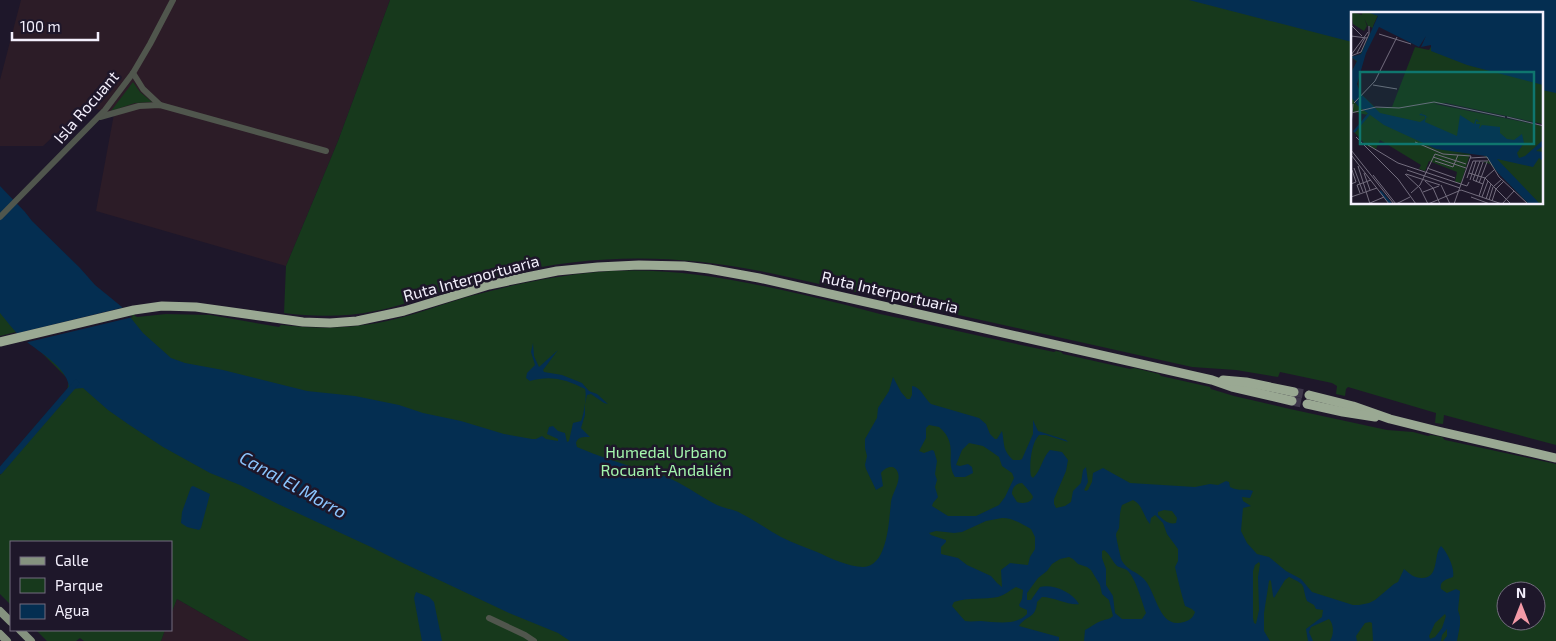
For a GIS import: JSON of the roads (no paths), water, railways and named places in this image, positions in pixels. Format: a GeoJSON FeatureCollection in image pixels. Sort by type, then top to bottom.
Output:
{"type":"FeatureCollection","features":[{"type":"Feature","properties":{"kind":"highway","name":"Ruta Interportuaria"},"geometry":{"type":"LineString","coordinates":[[0,342],[134,310],[162,306],[208,308],[293,321],[316,323],[344,322],[396,313],[489,285],[548,273],[620,265],[684,266],[759,278],[1212,380],[1246,382],[1293,396]]}},
{"type":"Feature","properties":{"kind":"highway"},"geometry":{"type":"LineString","coordinates":[[1308,400],[1353,406],[1438,431],[1556,458]]}},
{"type":"Feature","properties":{"kind":"main road"},"geometry":{"type":"LineString","coordinates":[[0,611],[10,621]]}},
{"type":"Feature","properties":{"kind":"main road"},"geometry":{"type":"LineString","coordinates":[[21,631],[31,641]]}},
{"type":"Feature","properties":{"kind":"main road"},"geometry":{"type":"LineString","coordinates":[[0,634],[7,641]]}},
{"type":"Feature","properties":{"kind":"street","name":"Isla Rocuant"},"geometry":{"type":"LineString","coordinates":[[0,217],[99,117],[133,73],[173,0]]}},
{"type":"Feature","properties":{"kind":"street"},"geometry":{"type":"LineString","coordinates":[[133,73],[143,89],[160,105]]}},
{"type":"Feature","properties":{"kind":"street"},"geometry":{"type":"LineString","coordinates":[[99,117],[139,106],[160,105],[326,150]]}},
{"type":"Feature","properties":{"kind":"street"},"geometry":{"type":"LineString","coordinates":[[489,618],[534,641]]}},
{"type":"Feature","properties":{"kind":"water"},"geometry":{"type":"Polygon","coordinates":[[[1189,0],[1556,0],[1556,93],[1544,90],[1544,12],[1351,12],[1351,42],[1189,0]]]}},
{"type":"Feature","properties":{"kind":"water","name":"Canal El Morro"},"geometry":{"type":"Polygon","coordinates":[[[0,186],[95,285],[122,307],[143,333],[171,358],[185,363],[223,370],[307,391],[355,396],[399,405],[504,434],[532,439],[542,436],[546,439],[558,441],[558,439],[547,434],[549,427],[553,426],[558,431],[565,433],[567,442],[569,441],[573,423],[581,421],[585,389],[558,379],[544,378],[530,381],[526,378],[527,373],[535,365],[531,352],[533,343],[534,356],[539,367],[558,350],[543,370],[544,372],[562,375],[582,383],[589,391],[597,394],[608,404],[591,394],[587,395],[585,415],[581,428],[590,437],[578,439],[577,447],[671,479],[717,505],[739,512],[786,539],[840,562],[863,567],[871,565],[878,559],[886,541],[892,499],[899,476],[895,468],[885,469],[881,473],[883,486],[876,490],[865,465],[867,456],[865,439],[877,418],[878,408],[889,391],[893,377],[907,399],[910,399],[912,395],[912,386],[915,387],[931,404],[979,418],[986,424],[990,434],[995,439],[997,439],[1002,431],[1005,450],[1013,460],[1022,459],[1033,434],[1033,420],[1038,431],[1066,440],[1068,442],[1046,435],[1039,435],[1034,443],[1031,455],[1030,472],[1033,478],[1050,450],[1062,452],[1068,460],[1066,471],[1054,499],[1056,508],[1071,502],[1073,491],[1081,483],[1083,470],[1086,467],[1088,482],[1084,490],[1086,491],[1092,482],[1093,473],[1103,468],[1130,483],[1195,487],[1210,484],[1218,485],[1226,481],[1229,482],[1230,487],[1253,491],[1250,498],[1242,497],[1243,501],[1251,506],[1243,508],[1241,531],[1247,543],[1257,554],[1269,557],[1286,571],[1301,579],[1312,592],[1353,605],[1369,603],[1375,600],[1398,582],[1404,569],[1417,577],[1428,577],[1434,570],[1437,554],[1441,546],[1450,561],[1453,577],[1442,582],[1441,589],[1447,593],[1456,589],[1460,591],[1458,610],[1460,625],[1457,641],[1443,641],[1447,636],[1447,629],[1442,635],[1441,641],[1373,641],[1372,623],[1370,622],[1365,623],[1356,636],[1357,641],[1330,641],[1333,630],[1329,619],[1311,627],[1309,632],[1313,641],[1308,641],[1306,629],[1322,617],[1323,610],[1316,609],[1314,605],[1307,601],[1301,584],[1289,577],[1285,580],[1274,598],[1271,581],[1269,581],[1264,613],[1264,631],[1270,641],[1084,641],[1085,630],[1113,616],[1109,600],[1102,594],[1100,585],[1091,570],[1069,557],[1060,559],[1052,564],[1038,578],[1027,593],[1027,600],[1031,600],[1040,587],[1045,586],[1062,590],[1072,596],[1079,604],[1042,597],[1037,602],[1033,614],[1019,626],[1059,637],[1059,641],[570,641],[558,633],[509,613],[240,485],[210,473],[163,447],[108,410],[83,388],[72,389],[69,387],[67,379],[57,365],[21,337],[0,313],[0,186]],[[929,425],[926,428],[926,438],[919,451],[924,453],[934,451],[937,461],[935,487],[938,497],[932,506],[948,516],[976,516],[999,505],[1014,478],[1012,473],[1002,466],[999,457],[983,446],[969,443],[962,450],[956,465],[968,464],[972,467],[973,473],[965,477],[955,477],[951,465],[949,440],[945,434],[939,427],[929,425]],[[1022,483],[1018,484],[1012,494],[1017,502],[1029,502],[1033,497],[1022,483]],[[1133,500],[1122,505],[1119,528],[1116,535],[1122,561],[1148,584],[1163,615],[1175,623],[1190,620],[1195,612],[1185,606],[1182,596],[1175,567],[1178,561],[1178,549],[1167,534],[1163,523],[1155,515],[1151,518],[1150,524],[1139,505],[1133,500]],[[1164,510],[1158,512],[1158,515],[1168,522],[1176,523],[1177,518],[1172,511],[1164,510]],[[1002,518],[986,521],[962,532],[936,531],[929,533],[946,540],[941,547],[941,554],[958,558],[967,565],[991,576],[1002,587],[1001,570],[1010,563],[1028,565],[1035,549],[1035,537],[1031,529],[1010,519],[1002,518]],[[1104,550],[1102,551],[1102,558],[1106,569],[1106,585],[1113,596],[1115,613],[1122,619],[1142,619],[1146,613],[1131,575],[1127,570],[1117,566],[1104,550]],[[1259,562],[1255,565],[1253,571],[1253,618],[1256,624],[1259,610],[1259,562]],[[1016,587],[1003,595],[959,600],[954,602],[952,606],[965,621],[1012,622],[1027,614],[1027,610],[1019,605],[1023,590],[1016,587]],[[1445,614],[1435,623],[1429,636],[1430,639],[1435,637],[1442,628],[1445,614]]]}},
{"type":"Feature","properties":{"kind":"water"},"geometry":{"type":"Polygon","coordinates":[[[193,486],[210,494],[199,530],[187,527],[181,523],[182,512],[193,486]]]}},
{"type":"Feature","properties":{"kind":"water"},"geometry":{"type":"Polygon","coordinates":[[[416,592],[429,597],[434,602],[442,641],[422,641],[414,598],[416,592]]]}},
{"type":"Feature","properties":{"kind":"waterway"},"geometry":{"type":"LineString","coordinates":[[0,471],[76,383]]}},
{"type":"Feature","properties":{"kind":"tunnel"},"geometry":{"type":"LineString","coordinates":[[1294,392],[1309,395]]}},
{"type":"Feature","properties":{"kind":"tunnel"},"geometry":{"type":"LineString","coordinates":[[1292,401],[1307,404]]}},
{"type":"Feature","properties":{"kind":"park label","name":"Humedal Urbano Rocuant-Andalién"},"geometry":{"type":"Point","coordinates":[666,461]}}]}
